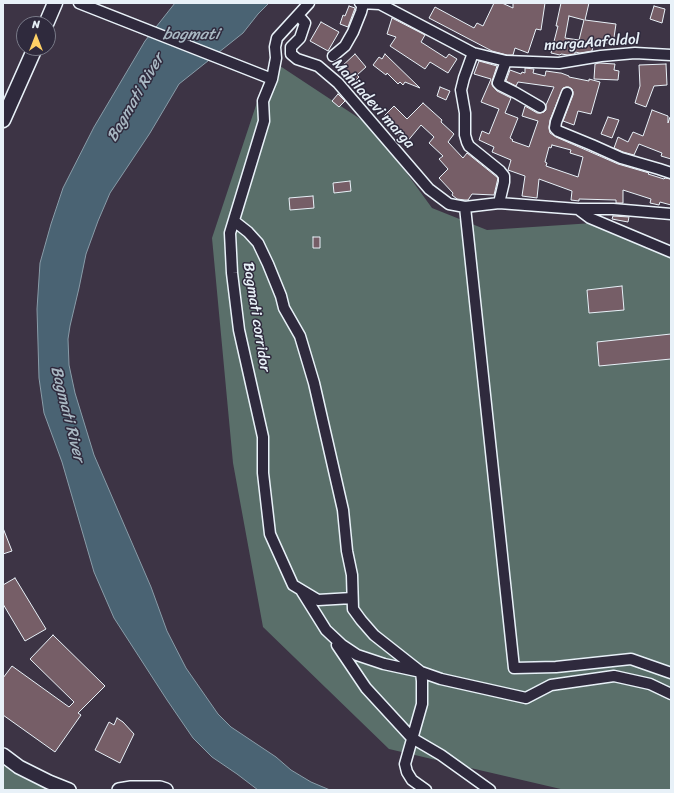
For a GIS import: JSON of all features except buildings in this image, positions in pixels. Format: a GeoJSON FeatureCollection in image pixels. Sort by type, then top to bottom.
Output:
{"type":"FeatureCollection","features":[{"type":"Feature","properties":{"kind":"main road"},"geometry":{"type":"LineString","coordinates":[[50,16],[56,3]]}},
{"type":"Feature","properties":{"kind":"main road"},"geometry":{"type":"LineString","coordinates":[[3,120],[31,56]]}},
{"type":"Feature","properties":{"kind":"street","name":"Bagmati corridor"},"geometry":{"type":"LineString","coordinates":[[309,3],[277,38],[275,47],[276,58],[272,79],[263,101],[264,121],[230,233],[232,273],[239,330],[263,437],[262,474],[270,534],[293,585],[318,600],[352,598]]}},
{"type":"Feature","properties":{"kind":"street","name":"margaAafaldol"},"geometry":{"type":"LineString","coordinates":[[362,3],[383,4],[473,53],[506,61],[559,63],[601,56],[635,53],[671,56]]}},
{"type":"Feature","properties":{"kind":"street"},"geometry":{"type":"LineString","coordinates":[[333,56],[345,46],[353,32],[362,3]]}},
{"type":"Feature","properties":{"kind":"street"},"geometry":{"type":"LineString","coordinates":[[83,5],[272,79]]}},
{"type":"Feature","properties":{"kind":"street","name":"Mahiladevi marga"},"geometry":{"type":"LineString","coordinates":[[298,15],[305,23],[300,38],[291,47],[291,54],[296,59],[318,66],[338,83],[429,189],[449,204],[465,208]]}},
{"type":"Feature","properties":{"kind":"street"},"geometry":{"type":"LineString","coordinates":[[473,53],[461,90],[465,113],[465,135],[469,146],[504,176],[504,182],[498,203]]}},
{"type":"Feature","properties":{"kind":"street"},"geometry":{"type":"LineString","coordinates":[[506,61],[498,83],[540,108]]}},
{"type":"Feature","properties":{"kind":"street"},"geometry":{"type":"LineString","coordinates":[[567,93],[556,122],[555,128],[558,132],[621,158],[671,173]]}},
{"type":"Feature","properties":{"kind":"street"},"geometry":{"type":"LineString","coordinates":[[671,214],[613,209],[578,209],[498,203],[465,208],[514,668],[556,667],[631,659],[671,673]]}},
{"type":"Feature","properties":{"kind":"street"},"geometry":{"type":"LineString","coordinates":[[578,209],[590,218],[671,252]]}},
{"type":"Feature","properties":{"kind":"street"},"geometry":{"type":"LineString","coordinates":[[234,221],[248,232],[258,243],[273,277],[284,308],[300,336],[314,383],[343,510],[347,552],[352,575],[353,608],[374,635],[421,672],[422,704],[405,764],[407,772],[412,780],[426,790]]}},
{"type":"Feature","properties":{"kind":"street"},"geometry":{"type":"LineString","coordinates":[[300,588],[326,630],[366,688],[412,738],[490,790]]}},
{"type":"Feature","properties":{"kind":"street"},"geometry":{"type":"LineString","coordinates":[[326,630],[342,645],[357,655],[384,664],[421,672],[441,679],[526,698],[551,685],[614,676],[650,684],[671,694]]}},
{"type":"Feature","properties":{"kind":"street"},"geometry":{"type":"LineString","coordinates":[[3,755],[25,770],[68,790]]}},
{"type":"Feature","properties":{"kind":"street"},"geometry":{"type":"LineString","coordinates":[[119,790],[131,788],[160,788],[166,790]]}},
{"type":"Feature","properties":{"kind":"green space"},"geometry":{"type":"Polygon","coordinates":[[[271,60],[374,128],[432,208],[487,230],[593,223],[671,254],[671,790],[565,790],[389,749],[263,627],[233,463],[212,238],[271,60]]]}},
{"type":"Feature","properties":{"kind":"green space"},"geometry":{"type":"Polygon","coordinates":[[[3,762],[54,790],[3,790],[3,762]]]}},
{"type":"Feature","properties":{"kind":"water","name":"bagmati"},"geometry":{"type":"Polygon","coordinates":[[[175,3],[269,3],[243,33],[179,84],[150,133],[110,193],[86,254],[68,339],[69,365],[75,393],[94,455],[151,587],[167,631],[186,668],[218,714],[231,727],[276,757],[291,770],[311,782],[330,790],[258,790],[212,757],[193,738],[114,618],[94,572],[62,462],[44,413],[39,378],[37,309],[40,263],[51,224],[63,188],[94,127],[145,41],[175,3]]]}},
{"type":"Feature","properties":{"kind":"water label","name":"Bagmati River"},"geometry":{"type":"Point","coordinates":[136,98]}},
{"type":"Feature","properties":{"kind":"water label","name":"Bagmati River"},"geometry":{"type":"Point","coordinates":[67,414]}}]}
